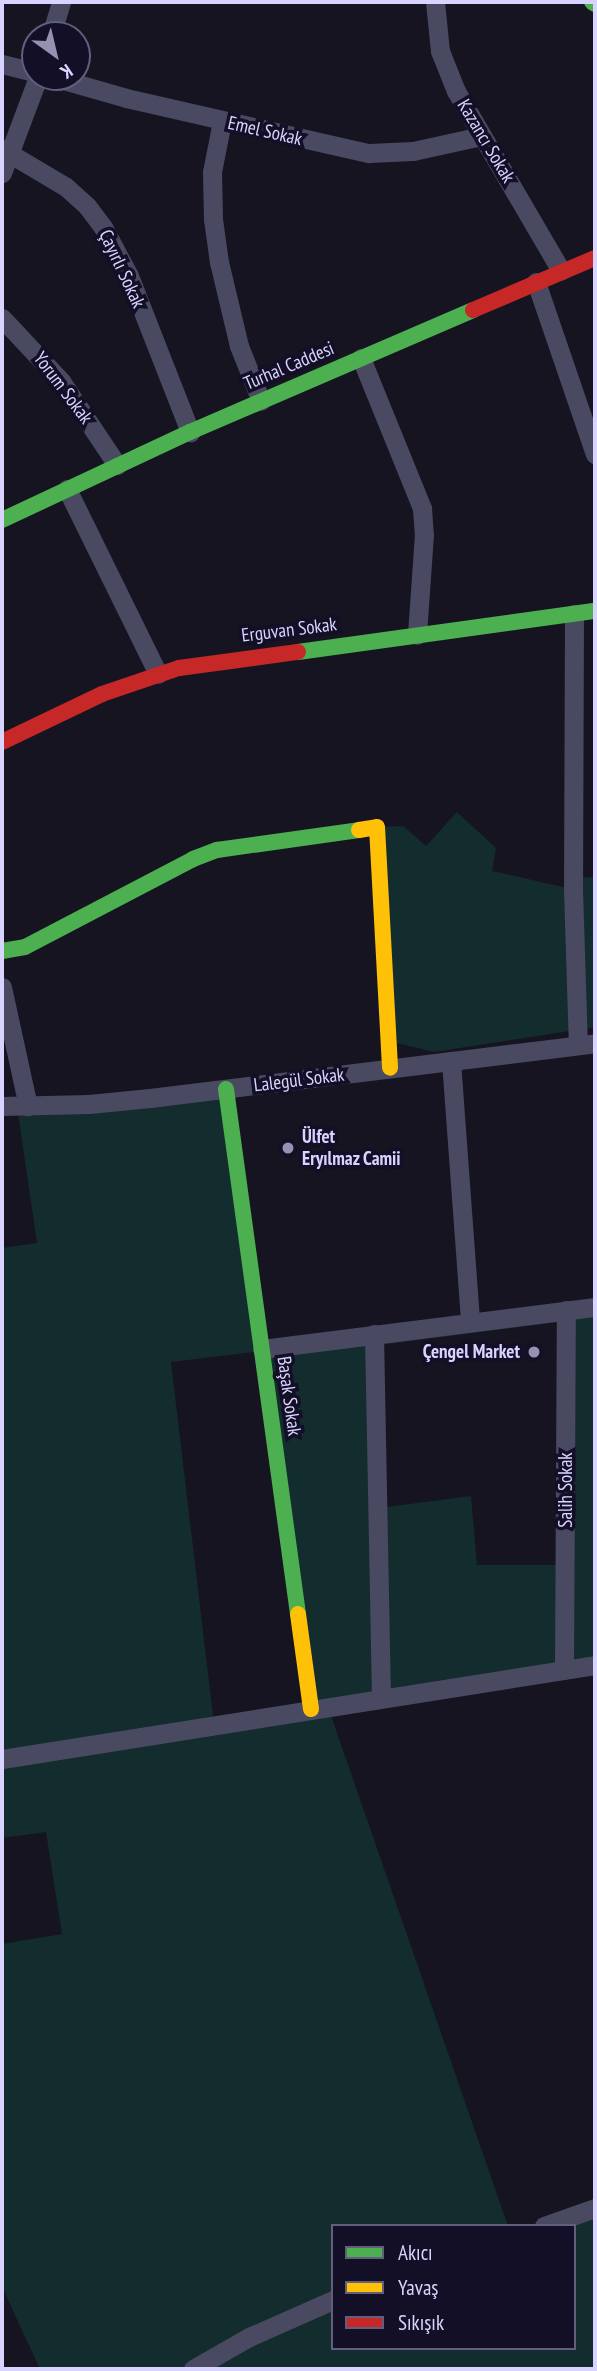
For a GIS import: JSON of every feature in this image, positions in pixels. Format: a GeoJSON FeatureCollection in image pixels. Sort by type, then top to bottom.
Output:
{"type":"FeatureCollection","features":[{"type":"Feature","properties":{"kind":"street","name":"Kazancı Sokak"},"geometry":{"type":"LineString","coordinates":[[435,2],[440,51],[456,91],[530,213],[561,271]]}},
{"type":"Feature","properties":{"kind":"street"},"geometry":{"type":"LineString","coordinates":[[53,21],[55,3]]}},
{"type":"Feature","properties":{"kind":"street"},"geometry":{"type":"LineString","coordinates":[[2,64],[21,69]]}},
{"type":"Feature","properties":{"kind":"street","name":"Emel Sokak"},"geometry":{"type":"LineString","coordinates":[[91,87],[222,121],[369,153],[413,151],[481,136]]}},
{"type":"Feature","properties":{"kind":"street"},"geometry":{"type":"LineString","coordinates":[[2,173],[6,151],[32,91]]}},
{"type":"Feature","properties":{"kind":"street"},"geometry":{"type":"LineString","coordinates":[[222,121],[212,172],[213,219],[219,262],[239,346],[261,401]]}},
{"type":"Feature","properties":{"kind":"street","name":"Çayırlı Sokak"},"geometry":{"type":"LineString","coordinates":[[6,151],[52,176],[78,196],[108,233],[129,276],[190,432]]}},
{"type":"Feature","properties":{"kind":"street","name":"Turhal Caddesi"},"geometry":{"type":"LineString","coordinates":[[2,520],[190,432],[595,258]]}},
{"type":"Feature","properties":{"kind":"street"},"geometry":{"type":"LineString","coordinates":[[536,282],[595,454]]}},
{"type":"Feature","properties":{"kind":"street","name":"Yorum Sokak"},"geometry":{"type":"LineString","coordinates":[[2,318],[61,381],[117,465]]}},
{"type":"Feature","properties":{"kind":"street"},"geometry":{"type":"LineString","coordinates":[[362,358],[422,508],[424,534],[417,635]]}},
{"type":"Feature","properties":{"kind":"street"},"geometry":{"type":"LineString","coordinates":[[67,489],[158,674]]}},
{"type":"Feature","properties":{"kind":"street","name":"Erguvan Sokak"},"geometry":{"type":"LineString","coordinates":[[2,742],[102,694],[158,674],[209,662],[595,611]]}},
{"type":"Feature","properties":{"kind":"street"},"geometry":{"type":"LineString","coordinates":[[574,614],[573,889],[587,1044]]}},
{"type":"Feature","properties":{"kind":"street"},"geometry":{"type":"LineString","coordinates":[[2,951],[24,947],[193,859],[217,850],[377,827],[390,1068]]}},
{"type":"Feature","properties":{"kind":"street"},"geometry":{"type":"LineString","coordinates":[[2,987],[28,1106]]}},
{"type":"Feature","properties":{"kind":"street","name":"Lalegül Sokak"},"geometry":{"type":"LineString","coordinates":[[2,1105],[101,1103],[587,1044]]}},
{"type":"Feature","properties":{"kind":"street"},"geometry":{"type":"LineString","coordinates":[[451,1061],[470,1322]]}},
{"type":"Feature","properties":{"kind":"street","name":"Başak Sokak"},"geometry":{"type":"LineString","coordinates":[[226,1089],[311,1709]]}},
{"type":"Feature","properties":{"kind":"street"},"geometry":{"type":"LineString","coordinates":[[262,1349],[595,1307]]}},
{"type":"Feature","properties":{"kind":"street","name":"Salih Sokak"},"geometry":{"type":"LineString","coordinates":[[564,1670],[566,1310]]}},
{"type":"Feature","properties":{"kind":"street"},"geometry":{"type":"LineString","coordinates":[[374,1334],[381,1697]]}},
{"type":"Feature","properties":{"kind":"street"},"geometry":{"type":"LineString","coordinates":[[2,1759],[595,1665]]}},
{"type":"Feature","properties":{"kind":"street"},"geometry":{"type":"LineString","coordinates":[[550,2224],[595,2208]]}},
{"type":"Feature","properties":{"kind":"street"},"geometry":{"type":"LineString","coordinates":[[193,2369],[249,2337],[331,2301]]}},
{"type":"Feature","properties":{"kind":"green space"},"geometry":{"type":"Polygon","coordinates":[[[457,812],[496,848],[492,871],[572,889],[573,878],[595,877],[595,1027],[434,1052],[397,1043],[377,827],[403,826],[426,846],[457,812]]]}},
{"type":"Feature","properties":{"kind":"green space"},"geometry":{"type":"Polygon","coordinates":[[[226,1089],[262,1349],[595,1308],[595,1665],[328,1707],[507,2224],[331,2224],[331,2350],[576,2350],[576,2224],[550,2224],[595,2208],[595,2369],[40,2369],[2,2287],[2,1944],[62,1934],[46,1832],[2,1838],[2,1248],[37,1243],[17,1106],[226,1089]],[[567,1321],[380,1345],[387,1507],[471,1496],[477,1565],[566,1565],[567,1321]],[[254,1352],[171,1362],[214,1724],[310,1709],[254,1352]]]}},
{"type":"Feature","properties":{"kind":"traffic: fast"},"geometry":{"type":"LineString","coordinates":[[2,520],[190,432],[473,310]]}},
{"type":"Feature","properties":{"kind":"traffic: fast"},"geometry":{"type":"LineString","coordinates":[[298,652],[595,611]]}},
{"type":"Feature","properties":{"kind":"traffic: fast"},"geometry":{"type":"LineString","coordinates":[[2,951],[25,947],[193,859],[217,850],[359,830]]}},
{"type":"Feature","properties":{"kind":"traffic: fast"},"geometry":{"type":"LineString","coordinates":[[226,1089],[298,1614]]}},
{"type":"Feature","properties":{"kind":"traffic: slow"},"geometry":{"type":"LineString","coordinates":[[359,830],[377,827],[390,1068]]}},
{"type":"Feature","properties":{"kind":"traffic: slow"},"geometry":{"type":"LineString","coordinates":[[298,1614],[311,1709]]}},
{"type":"Feature","properties":{"kind":"traffic: jam"},"geometry":{"type":"LineString","coordinates":[[473,310],[595,258]]}},
{"type":"Feature","properties":{"kind":"traffic: jam"},"geometry":{"type":"LineString","coordinates":[[2,742],[102,694],[179,668],[298,652]]}},
{"type":"Feature","properties":{"kind":"place","name":"Ülfet Eryılmaz Camii"},"geometry":{"type":"Point","coordinates":[288,1148]}},
{"type":"Feature","properties":{"kind":"place","name":"Çengel Market"},"geometry":{"type":"Point","coordinates":[534,1352]}}]}
